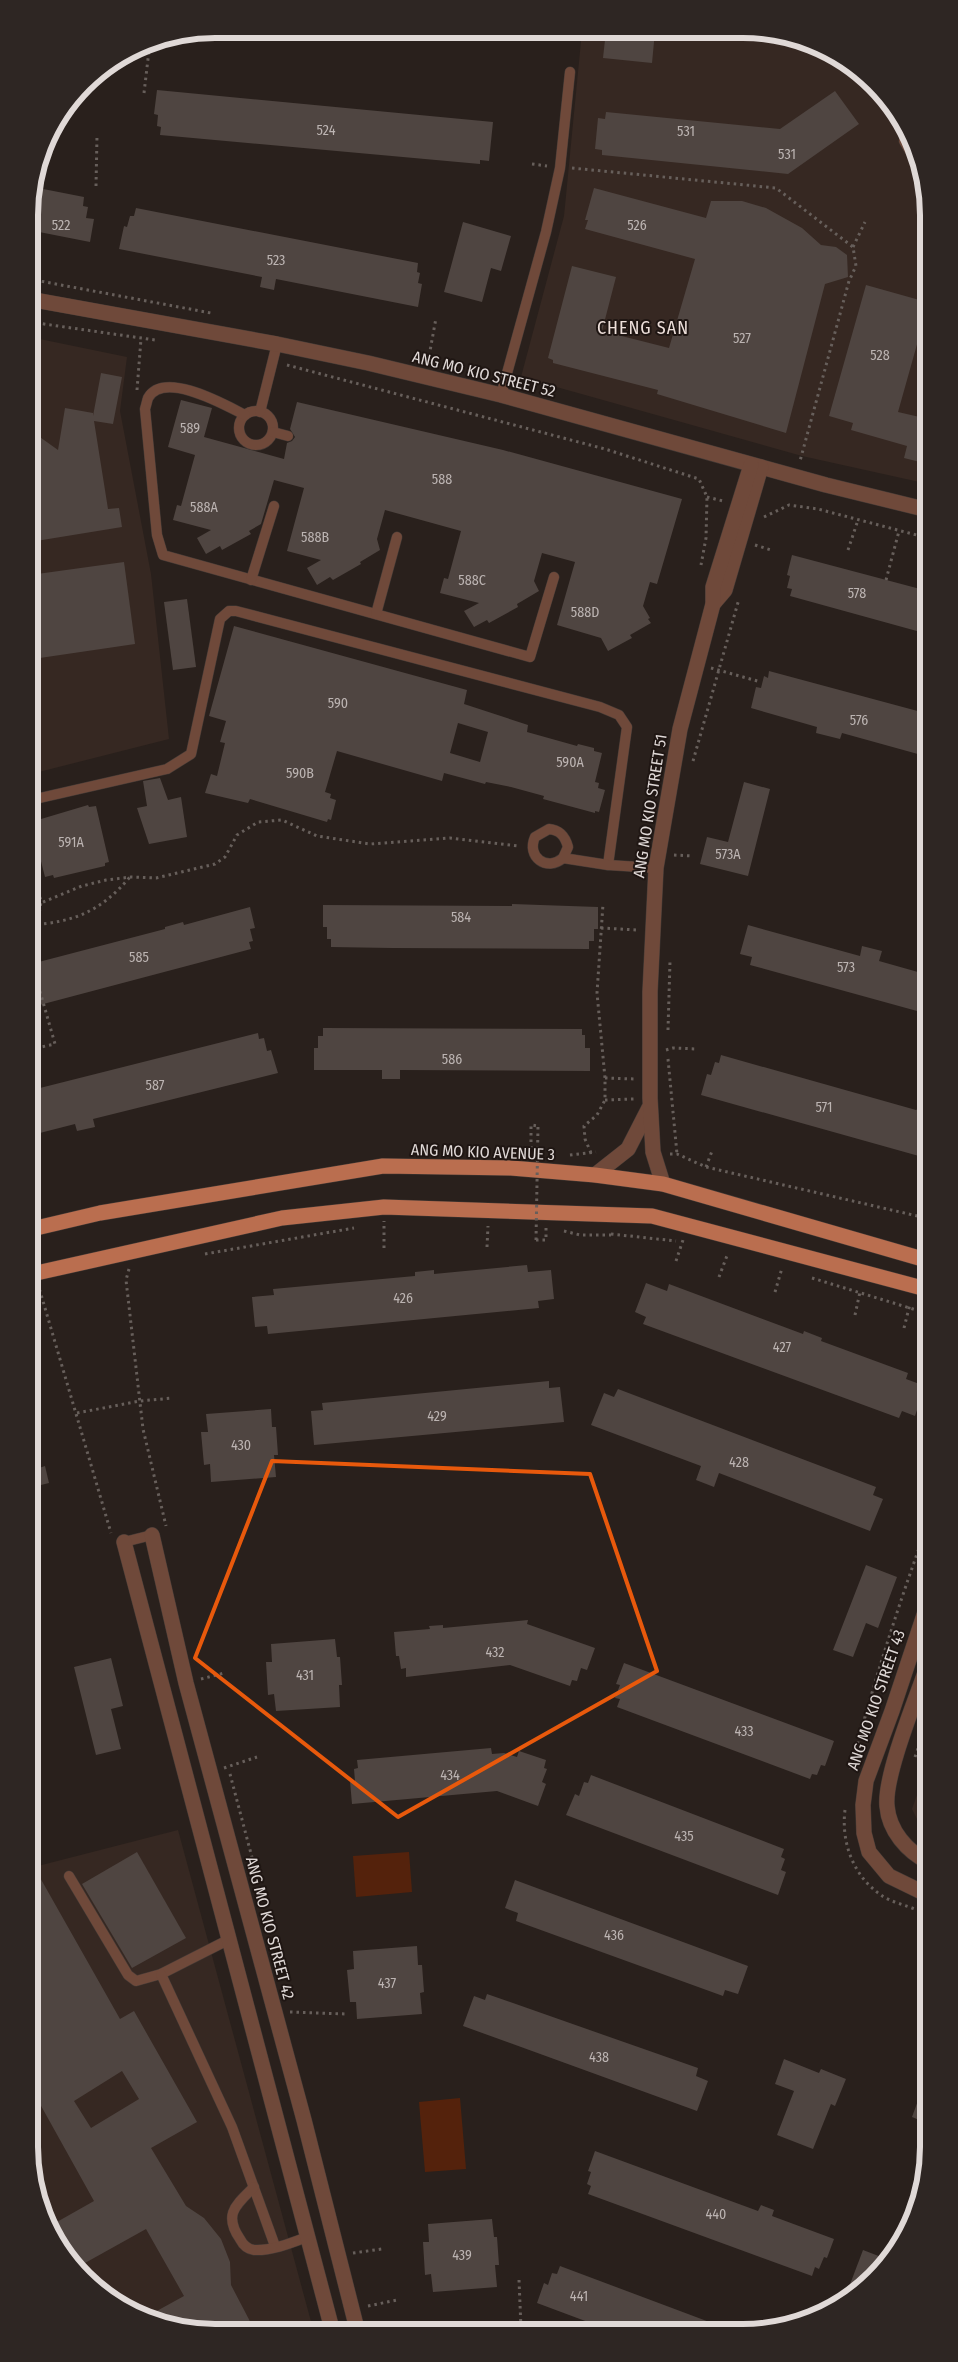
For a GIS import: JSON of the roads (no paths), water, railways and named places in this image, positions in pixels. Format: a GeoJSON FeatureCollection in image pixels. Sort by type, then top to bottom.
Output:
{"type":"FeatureCollection","features":[{"type":"Feature","properties":{"kind":"main road","name":"ANG MO KIO AVENUE 3"},"geometry":{"type":"LineString","coordinates":[[38,1228],[100,1213],[383,1166],[511,1168],[595,1175],[663,1184],[920,1258]]}},
{"type":"Feature","properties":{"kind":"main road"},"geometry":{"type":"LineString","coordinates":[[38,1273],[282,1218],[384,1207],[652,1216],[920,1287]]}},
{"type":"Feature","properties":{"kind":"street","name":"ANG MO KIO STREET 52"},"geometry":{"type":"LineString","coordinates":[[38,299],[277,344],[501,395],[756,466],[920,508]]}},
{"type":"Feature","properties":{"kind":"street","name":"ANG MO KIO STREET 51"},"geometry":{"type":"LineString","coordinates":[[663,1184],[653,1152],[650,1107],[650,992],[656,868],[680,729],[713,604],[713,587],[756,466]]}},
{"type":"Feature","properties":{"kind":"street","name":"ANG MO KIO STREET 51"},"geometry":{"type":"LineString","coordinates":[[595,1175],[628,1149],[650,1107]]}},
{"type":"Feature","properties":{"kind":"street","name":"ANG MO KIO STREET 42"},"geometry":{"type":"LineString","coordinates":[[152,1535],[186,1683],[302,2111],[355,2324]]}},
{"type":"Feature","properties":{"kind":"street"},"geometry":{"type":"LineString","coordinates":[[117,1538],[228,1940],[331,2324]]}},
{"type":"Feature","properties":{"kind":"street","name":"ANG MO KIO STREET 43"},"geometry":{"type":"LineString","coordinates":[[920,1628],[866,1780],[863,1805],[864,1832],[869,1852],[889,1876],[920,1891]]}},
{"type":"Feature","properties":{"kind":"street"},"geometry":{"type":"LineString","coordinates":[[920,1688],[888,1785],[887,1806],[895,1833],[913,1854],[920,1858]]}},
{"type":"Feature","properties":{"kind":"lane"},"geometry":{"type":"LineString","coordinates":[[501,395],[560,168],[570,72]]}},
{"type":"Feature","properties":{"kind":"lane"},"geometry":{"type":"LineString","coordinates":[[260,412],[277,344]]}},
{"type":"Feature","properties":{"kind":"lane"},"geometry":{"type":"LineString","coordinates":[[245,416],[213,399],[179,388],[162,387],[149,396],[145,409],[157,535],[161,553],[530,657],[554,576]]}},
{"type":"Feature","properties":{"kind":"lane"},"geometry":{"type":"LineString","coordinates":[[260,412],[270,419],[273,432],[263,444],[248,442],[242,437],[239,430],[240,422],[245,416],[260,412]]}},
{"type":"Feature","properties":{"kind":"lane"},"geometry":{"type":"LineString","coordinates":[[273,432],[288,436]]}},
{"type":"Feature","properties":{"kind":"lane"},"geometry":{"type":"LineString","coordinates":[[252,580],[274,506]]}},
{"type":"Feature","properties":{"kind":"lane"},"geometry":{"type":"LineString","coordinates":[[376,614],[397,537]]}},
{"type":"Feature","properties":{"kind":"lane"},"geometry":{"type":"LineString","coordinates":[[38,798],[167,769],[191,754],[220,619],[229,611],[236,611],[600,707],[619,715],[627,727],[608,865]]}},
{"type":"Feature","properties":{"kind":"lane"},"geometry":{"type":"LineString","coordinates":[[548,829],[563,835],[568,847],[563,858],[559,862],[547,864],[536,858],[532,848],[538,833],[548,829]]}},
{"type":"Feature","properties":{"kind":"lane"},"geometry":{"type":"LineString","coordinates":[[563,858],[608,865],[656,868]]}},
{"type":"Feature","properties":{"kind":"lane"},"geometry":{"type":"LineString","coordinates":[[117,1538],[152,1535]]}},
{"type":"Feature","properties":{"kind":"lane"},"geometry":{"type":"LineString","coordinates":[[892,1711],[910,1717]]}},
{"type":"Feature","properties":{"kind":"lane"},"geometry":{"type":"LineString","coordinates":[[69,1876],[128,1975],[136,1981],[161,1974],[228,1940]]}},
{"type":"Feature","properties":{"kind":"lane"},"geometry":{"type":"LineString","coordinates":[[161,1974],[232,2127],[275,2246]]}},
{"type":"Feature","properties":{"kind":"lane"},"geometry":{"type":"LineString","coordinates":[[254,2187],[235,2206],[232,2224],[246,2247],[253,2250],[306,2237]]}},
{"type":"Feature","properties":{"kind":"district","name":"CHENG SAN"},"geometry":{"type":"Point","coordinates":[643,328]}}]}
